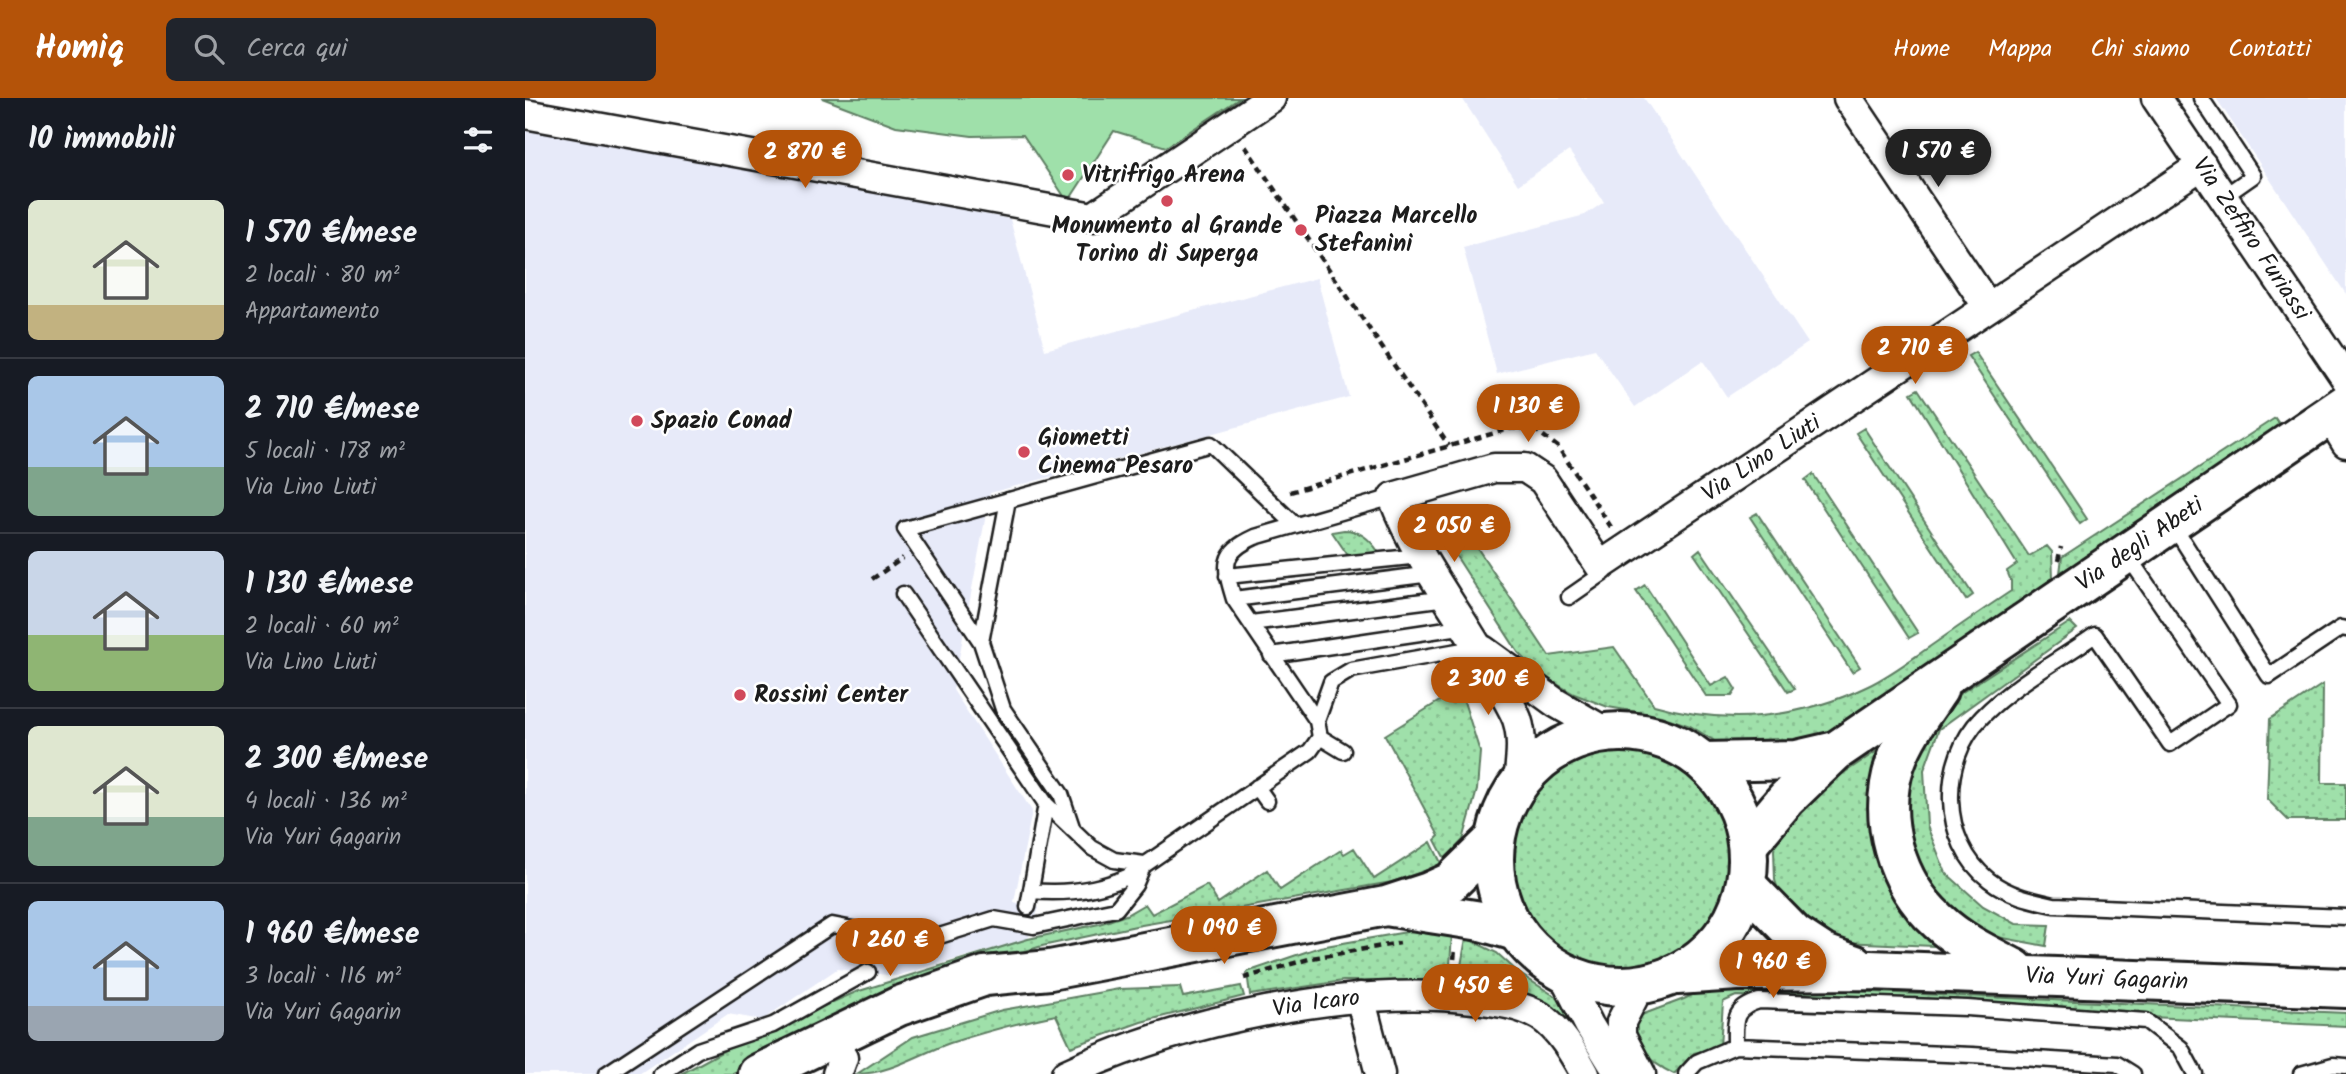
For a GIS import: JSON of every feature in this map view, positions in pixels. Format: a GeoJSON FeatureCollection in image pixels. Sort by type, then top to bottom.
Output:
{"type":"FeatureCollection","features":[{"type":"Feature","properties":{"kind":"main road","name":"Via degli Abeti"},"geometry":{"type":"LineString","coordinates":[[1749,843],[1786,799],[1836,751],[2171,522],[2340,421]]}},
{"type":"Feature","properties":{"kind":"main road","name":"Via degli Abeti"},"geometry":{"type":"LineString","coordinates":[[1949,674],[1913,728],[1895,763],[1887,801],[1893,846],[1909,889],[1937,921],[1973,948],[2028,975]]}},
{"type":"Feature","properties":{"kind":"main road","name":"Via Yuri Gagarin"},"geometry":{"type":"LineString","coordinates":[[1657,980],[1707,954],[1732,923],[1747,886],[1749,843],[1741,813],[1726,785],[1705,762],[1675,743],[1641,732],[1606,732],[1572,741],[1542,758],[1518,783],[1503,810],[1495,840],[1494,872],[1501,903],[1516,931],[1536,954],[1562,972],[1587,982],[1600,984],[1657,980],[1737,971],[1870,970],[2346,988]]}},
{"type":"Feature","properties":{"kind":"main road","name":"Via degli Abeti"},"geometry":{"type":"LineString","coordinates":[[1705,762],[1797,760],[1836,751]]}},
{"type":"Feature","properties":{"kind":"main road","name":"Via Yuri Gagarin"},"geometry":{"type":"LineString","coordinates":[[758,1074],[899,1006],[985,976],[1050,970],[1386,906],[1451,882],[1495,840]]}},
{"type":"Feature","properties":{"kind":"main road","name":"Via Yuri Gagarin"},"geometry":{"type":"LineString","coordinates":[[1747,886],[1795,935],[1824,954],[1870,970]]}},
{"type":"Feature","properties":{"kind":"main road","name":"Via Yuri Gagarin"},"geometry":{"type":"LineString","coordinates":[[1386,906],[1481,921],[1516,931]]}},
{"type":"Feature","properties":{"kind":"main road","name":"Via Yuri Gagarin"},"geometry":{"type":"LineString","coordinates":[[831,1069],[942,1013],[1050,970]]}},
{"type":"Feature","properties":{"kind":"street"},"geometry":{"type":"LineString","coordinates":[[525,114],[1093,217],[1271,98]]}},
{"type":"Feature","properties":{"kind":"street"},"geometry":{"type":"LineString","coordinates":[[1848,98],[1988,307]]}},
{"type":"Feature","properties":{"kind":"street","name":"Via Zeffiro Furiassi"},"geometry":{"type":"LineString","coordinates":[[2156,98],[2346,379]]}},
{"type":"Feature","properties":{"kind":"street","name":"Via Lino Liuti"},"geometry":{"type":"LineString","coordinates":[[1602,569],[2201,165]]}},
{"type":"Feature","properties":{"kind":"street"},"geometry":{"type":"LineString","coordinates":[[1518,783],[1521,746],[1517,719],[1473,637],[1425,565],[1405,529],[1393,497],[1494,468],[1525,468],[1543,480],[1602,569]]}},
{"type":"Feature","properties":{"kind":"street"},"geometry":{"type":"LineString","coordinates":[[1473,637],[1556,703],[1606,732]]}},
{"type":"Feature","properties":{"kind":"street"},"geometry":{"type":"LineString","coordinates":[[1562,972],[1589,1025],[1619,1074]]}},
{"type":"Feature","properties":{"kind":"street"},"geometry":{"type":"LineString","coordinates":[[1641,1074],[1621,1036],[1621,1022],[1657,980]]}},
{"type":"Feature","properties":{"kind":"street"},"geometry":{"type":"LineString","coordinates":[[1360,997],[1380,1074]]}},
{"type":"Feature","properties":{"kind":"street","name":"Via Icaro"},"geometry":{"type":"LineString","coordinates":[[1066,1074],[1095,1060],[1186,1030],[1275,1010],[1360,997],[1452,997],[1515,1005],[1542,1017],[1572,1049],[1585,1074]]}},
{"type":"Feature","properties":{"kind":"lane"},"geometry":{"type":"LineString","coordinates":[[2201,98],[2253,176],[2223,197]]}},
{"type":"Feature","properties":{"kind":"lane"},"geometry":{"type":"LineString","coordinates":[[1073,830],[1061,794],[1003,709],[981,642],[905,529],[1211,444],[1295,525]]}},
{"type":"Feature","properties":{"kind":"lane"},"geometry":{"type":"LineString","coordinates":[[1031,891],[1060,893],[1108,886],[1127,877],[1310,751],[1320,737],[1317,721],[1234,599],[1227,576],[1227,559],[1237,545],[1255,537],[1393,497]]}},
{"type":"Feature","properties":{"kind":"lane"},"geometry":{"type":"LineString","coordinates":[[981,642],[1008,500]]}},
{"type":"Feature","properties":{"kind":"lane"},"geometry":{"type":"LineString","coordinates":[[2171,522],[2269,676],[2341,628],[2346,628]]}},
{"type":"Feature","properties":{"kind":"lane"},"geometry":{"type":"LineString","coordinates":[[2126,554],[2229,704],[2170,744],[2095,635],[2006,695],[1980,718],[1961,745],[1952,772],[1950,800],[1955,829],[1968,857],[1989,880],[2019,897],[2054,905],[2346,918]]}},
{"type":"Feature","properties":{"kind":"lane"},"geometry":{"type":"LineString","coordinates":[[1227,576],[1425,565]]}},
{"type":"Feature","properties":{"kind":"lane"},"geometry":{"type":"LineString","coordinates":[[1234,599],[1425,565]]}},
{"type":"Feature","properties":{"kind":"lane"},"geometry":{"type":"LineString","coordinates":[[1569,597],[1602,569]]}},
{"type":"Feature","properties":{"kind":"lane"},"geometry":{"type":"LineString","coordinates":[[903,594],[1046,804],[1092,848],[1114,860],[1144,864]]}},
{"type":"Feature","properties":{"kind":"lane"},"geometry":{"type":"LineString","coordinates":[[1251,623],[1447,598]]}},
{"type":"Feature","properties":{"kind":"lane"},"geometry":{"type":"LineString","coordinates":[[1271,655],[1473,637]]}},
{"type":"Feature","properties":{"kind":"lane"},"geometry":{"type":"LineString","coordinates":[[1317,721],[1331,682],[1351,670],[1473,637]]}},
{"type":"Feature","properties":{"kind":"lane"},"geometry":{"type":"LineString","coordinates":[[1320,737],[1343,751]]}},
{"type":"Feature","properties":{"kind":"lane"},"geometry":{"type":"LineString","coordinates":[[1257,787],[1266,802]]}},
{"type":"Feature","properties":{"kind":"lane"},"geometry":{"type":"LineString","coordinates":[[1028,906],[1046,804]]}},
{"type":"Feature","properties":{"kind":"lane"},"geometry":{"type":"LineString","coordinates":[[606,1074],[832,925],[920,942],[994,919],[1034,926],[1116,909],[1135,885],[1144,864]]}},
{"type":"Feature","properties":{"kind":"lane"},"geometry":{"type":"LineString","coordinates":[[661,1074],[698,1050],[773,1025],[868,972]]}},
{"type":"Feature","properties":{"kind":"lane"},"geometry":{"type":"LineString","coordinates":[[1735,1046],[1735,1018],[1744,1005],[1759,1001],[1967,1008],[2146,1021],[2181,1048],[2195,1074]]}},
{"type":"Feature","properties":{"kind":"lane"},"geometry":{"type":"LineString","coordinates":[[1686,1074],[1697,1062],[1735,1046],[1972,1055],[2117,1064],[2133,1074]]}},
{"type":"Feature","properties":{"kind":"lane"},"geometry":{"type":"LineString","coordinates":[[2301,1074],[2333,1065],[2346,1066]]}},
{"type":"Feature","properties":{"kind":"path"},"geometry":{"type":"LineString","coordinates":[[1231,125],[1449,446]]}},
{"type":"Feature","properties":{"kind":"path"},"geometry":{"type":"LineString","coordinates":[[872,579],[894,564]]}},
{"type":"Feature","properties":{"kind":"path"},"geometry":{"type":"LineString","coordinates":[[1244,978],[1311,958],[1382,944],[1409,942]]}},
{"type":"Feature","properties":{"kind":"shaded area"},"geometry":{"type":"Polygon","coordinates":[[[1462,98],[1644,98],[1808,343],[1727,397],[1703,361],[1635,407],[1595,349],[1497,374],[1463,247],[1585,215],[1604,202],[1569,151],[1518,185],[1462,98]]]}},
{"type":"Feature","properties":{"kind":"shaded area"},"geometry":{"type":"Polygon","coordinates":[[[2216,98],[2346,98],[2346,294],[2216,98]]]}},
{"type":"Feature","properties":{"kind":"shaded area","name":"Rossini Center"},"geometry":{"type":"Polygon","coordinates":[[[525,125],[1010,219],[1045,350],[1317,278],[1349,397],[990,493],[953,690],[1032,811],[1014,902],[1039,908],[1028,939],[896,976],[837,969],[762,1020],[728,1014],[639,1074],[525,1074],[525,125]]]}},
{"type":"Feature","properties":{"kind":"green space","name":"Vitrifrigo Arena"},"geometry":{"type":"Polygon","coordinates":[[[822,98],[1240,98],[1166,147],[1114,131],[1068,202],[1023,135],[972,136],[896,126],[822,98]]]}},
{"type":"Feature","properties":{"kind":"green space"},"geometry":{"type":"Polygon","coordinates":[[[1975,352],[2087,519],[2080,524],[1968,356],[1975,352]]]}},
{"type":"Feature","properties":{"kind":"green space"},"geometry":{"type":"Polygon","coordinates":[[[1918,389],[2029,556],[2047,546],[2052,552],[2053,578],[1832,731],[1805,746],[1726,748],[1690,726],[1661,716],[1608,707],[1574,694],[1540,674],[1518,652],[1447,542],[1444,525],[1452,510],[1549,656],[1614,647],[1654,705],[1708,716],[1735,717],[1763,716],[1816,706],[1882,679],[2011,591],[2007,571],[2017,564],[1911,393],[1918,389]]]}},
{"type":"Feature","properties":{"kind":"green space"},"geometry":{"type":"Polygon","coordinates":[[[2275,418],[2282,428],[2060,573],[2062,557],[2275,418]]]}},
{"type":"Feature","properties":{"kind":"green space"},"geometry":{"type":"Polygon","coordinates":[[[1864,428],[1973,595],[1966,600],[1856,433],[1864,428]]]}},
{"type":"Feature","properties":{"kind":"green space"},"geometry":{"type":"Polygon","coordinates":[[[1813,474],[1918,633],[1909,638],[1805,480],[1813,474]]]}},
{"type":"Feature","properties":{"kind":"green space"},"geometry":{"type":"Polygon","coordinates":[[[1757,513],[1860,667],[1852,672],[1750,517],[1757,513]]]}},
{"type":"Feature","properties":{"kind":"green space"},"geometry":{"type":"Polygon","coordinates":[[[1344,530],[1365,537],[1379,553],[1349,557],[1332,532],[1344,530]]]}},
{"type":"Feature","properties":{"kind":"green space"},"geometry":{"type":"Polygon","coordinates":[[[1700,549],[1795,689],[1788,692],[1694,554],[1700,549]]]}},
{"type":"Feature","properties":{"kind":"green space"},"geometry":{"type":"Polygon","coordinates":[[[1645,585],[1711,686],[1728,677],[1736,690],[1732,696],[1706,696],[1636,591],[1645,585]]]}},
{"type":"Feature","properties":{"kind":"green space"},"geometry":{"type":"Polygon","coordinates":[[[2070,622],[2077,629],[1939,729],[1924,770],[1927,826],[1946,873],[1983,906],[2016,924],[2049,925],[2046,946],[1976,933],[1924,887],[1900,826],[1916,741],[1944,704],[2070,622]]]}},
{"type":"Feature","properties":{"kind":"green space"},"geometry":{"type":"Polygon","coordinates":[[[2323,684],[2322,783],[2346,783],[2346,820],[2288,820],[2267,799],[2270,719],[2323,684]]]}},
{"type":"Feature","properties":{"kind":"green space"},"geometry":{"type":"Polygon","coordinates":[[[1454,692],[1461,692],[1480,752],[1477,790],[1463,840],[1445,859],[1435,840],[1439,836],[1385,735],[1454,692]]]}},
{"type":"Feature","properties":{"kind":"green space"},"geometry":{"type":"Polygon","coordinates":[[[1895,739],[1881,782],[1956,947],[1842,942],[1815,932],[1780,896],[1775,880],[1774,850],[1777,836],[1803,800],[1895,739]]]}},
{"type":"Feature","properties":{"kind":"green space"},"geometry":{"type":"Polygon","coordinates":[[[1632,748],[1664,756],[1683,766],[1700,780],[1714,797],[1724,816],[1732,859],[1724,902],[1714,921],[1700,938],[1683,952],[1653,966],[1610,970],[1589,966],[1559,952],[1535,930],[1514,891],[1510,848],[1514,827],[1528,797],[1550,773],[1589,752],[1632,748]]]}},
{"type":"Feature","properties":{"kind":"green space"},"geometry":{"type":"Polygon","coordinates":[[[1431,842],[1442,865],[1392,882],[1136,926],[1042,946],[942,977],[733,1074],[681,1074],[736,1044],[856,992],[1028,939],[1099,924],[1126,915],[1145,904],[1152,914],[1207,885],[1218,903],[1267,870],[1280,890],[1341,850],[1344,854],[1354,848],[1374,879],[1431,842]]]}},
{"type":"Feature","properties":{"kind":"green space"},"geometry":{"type":"Polygon","coordinates":[[[1418,930],[1452,934],[1449,981],[1343,981],[1250,995],[1247,972],[1320,947],[1418,930]]]}},
{"type":"Feature","properties":{"kind":"green space"},"geometry":{"type":"Polygon","coordinates":[[[1466,938],[1497,953],[1520,974],[1561,1000],[1604,1074],[1594,1074],[1572,1033],[1457,988],[1466,938]]]}},
{"type":"Feature","properties":{"kind":"green space"},"geometry":{"type":"Polygon","coordinates":[[[1241,986],[1244,996],[1141,1022],[1071,1047],[1056,1015],[950,1043],[881,1071],[857,1074],[913,1037],[1002,1010],[1119,989],[1180,987],[1183,997],[1241,986]]]}},
{"type":"Feature","properties":{"kind":"green space"},"geometry":{"type":"Polygon","coordinates":[[[1734,986],[2346,1013],[2346,1026],[1736,996],[1723,1002],[1720,1047],[1694,1053],[1674,1074],[1651,1060],[1640,1047],[1636,1039],[1635,1021],[1644,1014],[1706,988],[1734,986]]]}},
{"type":"Feature","properties":{"kind":"place","name":"Vitrifrigo Arena"},"geometry":{"type":"Point","coordinates":[1068,175]}},
{"type":"Feature","properties":{"kind":"place","name":"Monumento al Grande Torino di Superga"},"geometry":{"type":"Point","coordinates":[1167,201]}},
{"type":"Feature","properties":{"kind":"place","name":"Piazza Marcello Stefanini"},"geometry":{"type":"Point","coordinates":[1301,230]}},
{"type":"Feature","properties":{"kind":"place","name":"Spazio Conad"},"geometry":{"type":"Point","coordinates":[637,421]}},
{"type":"Feature","properties":{"kind":"place","name":"Giometti Cinema Pesaro"},"geometry":{"type":"Point","coordinates":[1024,452]}},
{"type":"Feature","properties":{"kind":"place","name":"Rossini Center"},"geometry":{"type":"Point","coordinates":[740,695]}}]}
